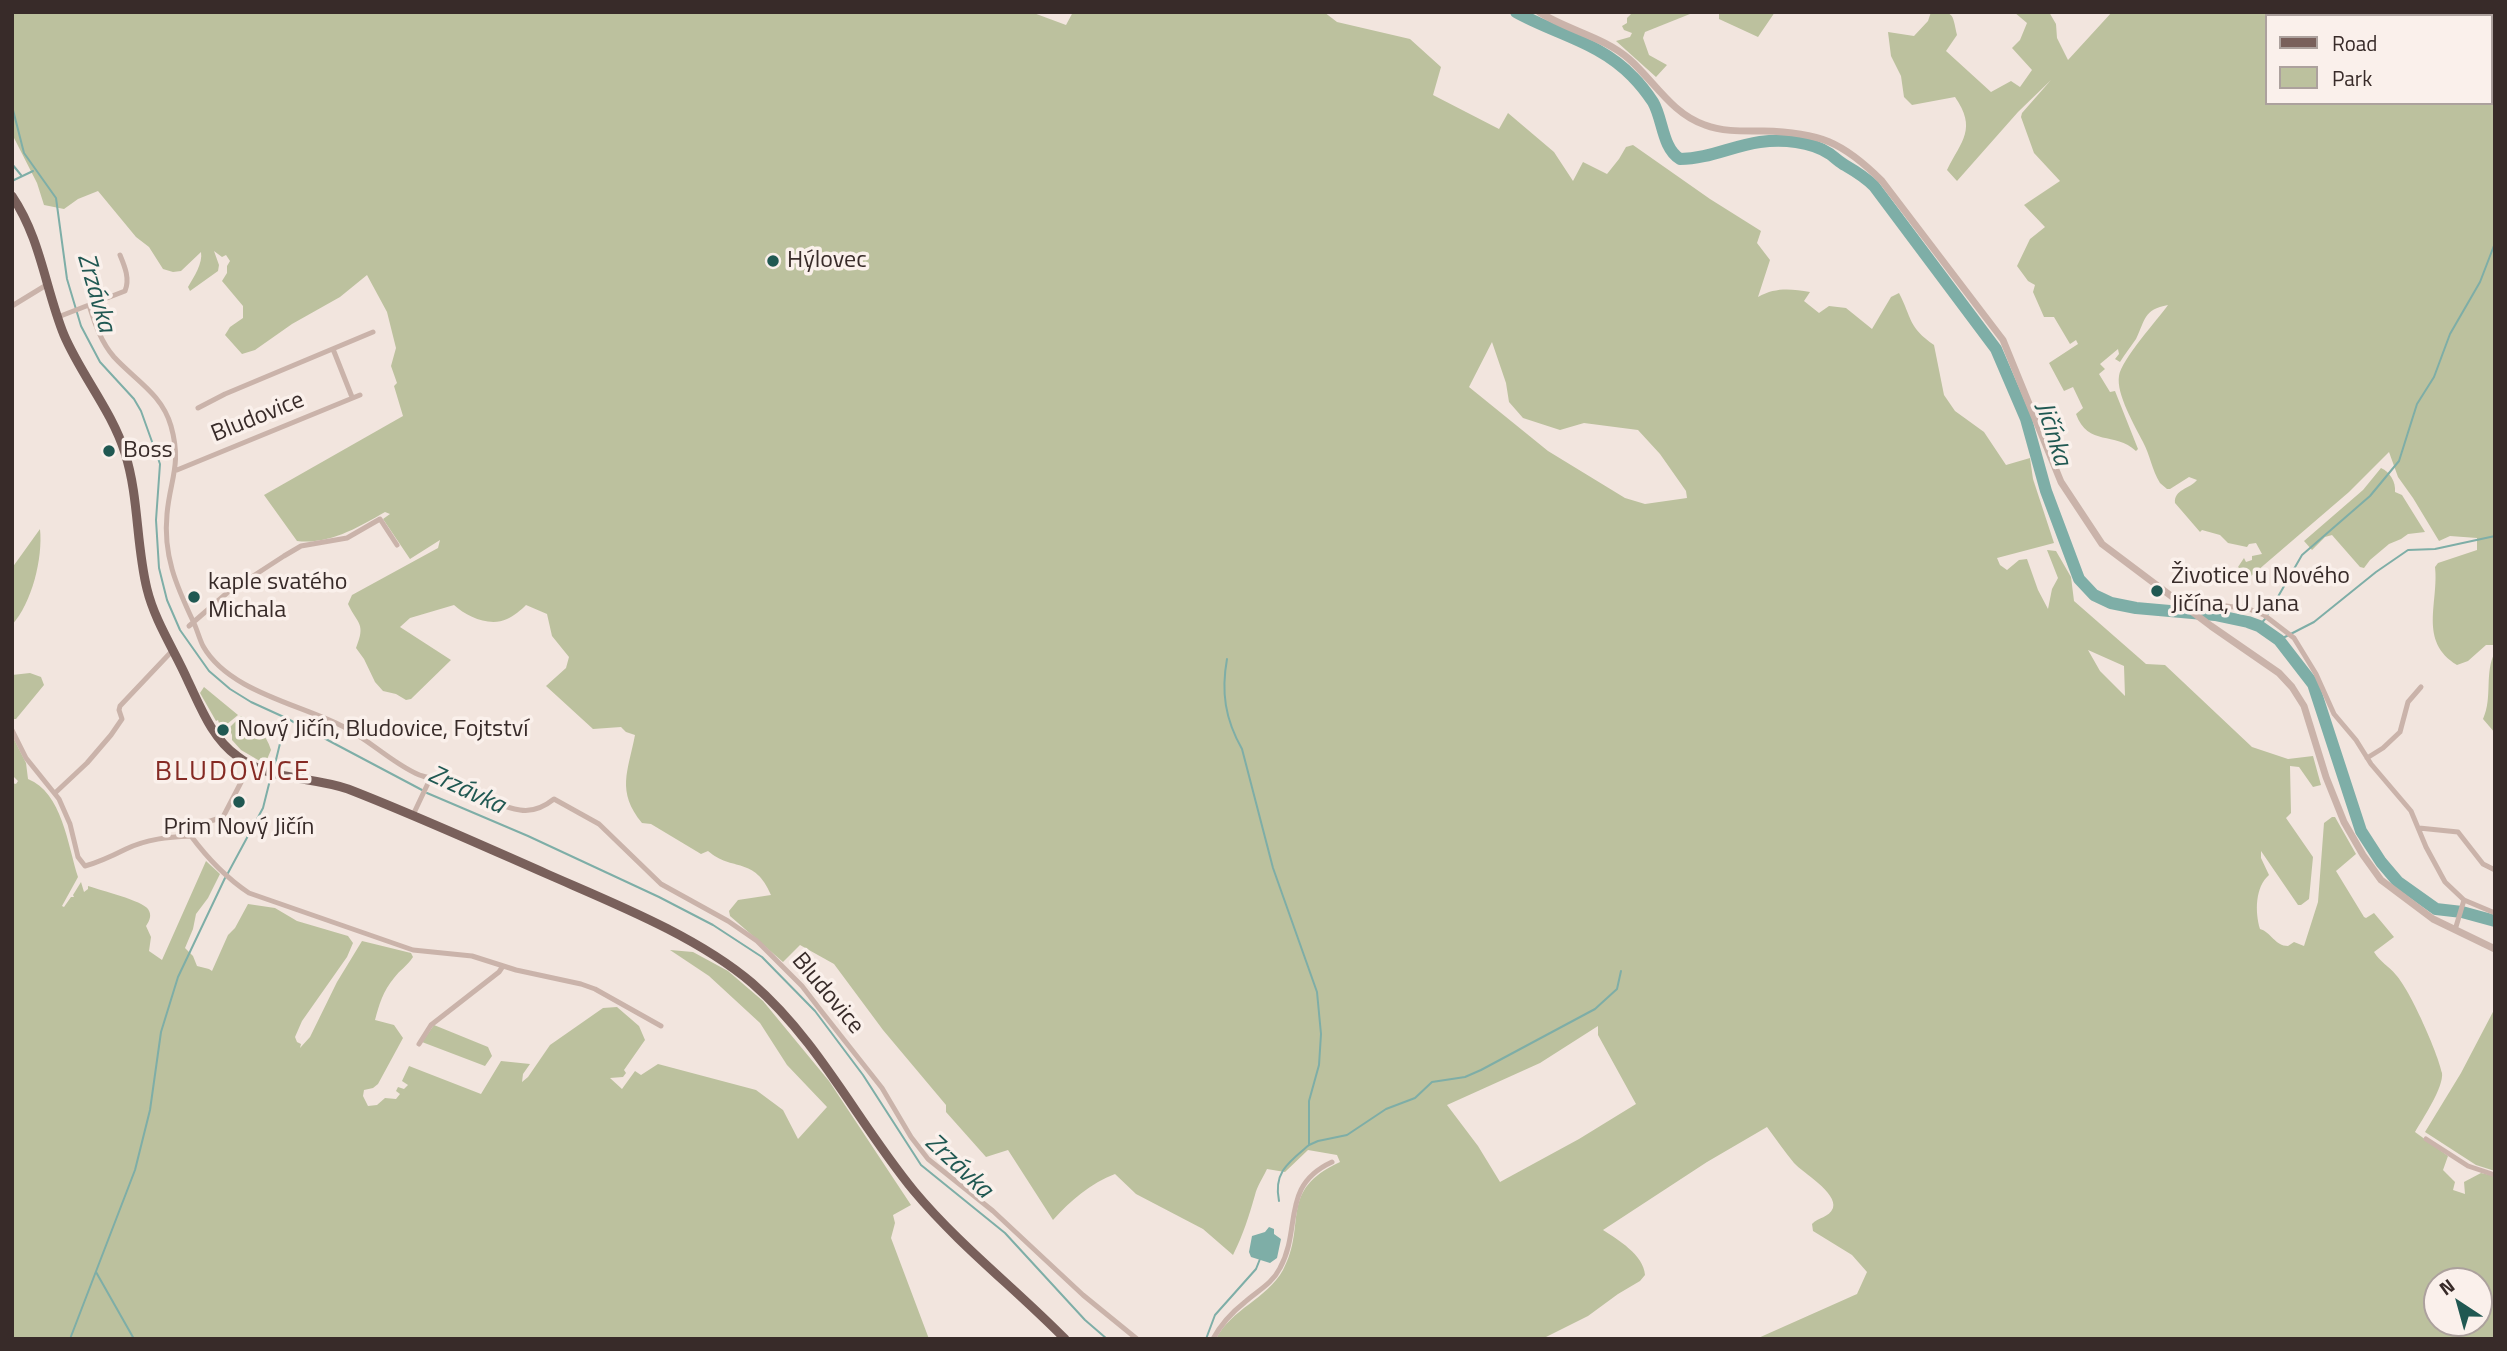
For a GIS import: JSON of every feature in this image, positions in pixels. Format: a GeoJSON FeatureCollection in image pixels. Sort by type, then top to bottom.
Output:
{"type":"FeatureCollection","features":[{"type":"Feature","properties":{"kind":"main road"},"geometry":{"type":"LineString","coordinates":[[12,196],[34,236],[57,317],[73,354],[123,445],[147,590],[159,622],[216,735],[250,765],[273,773],[334,784],[413,815],[644,919],[680,937],[740,974],[772,1003],[810,1046],[915,1192],[1065,1339]]}},
{"type":"Feature","properties":{"kind":"street"},"geometry":{"type":"LineString","coordinates":[[1539,12],[1628,58],[1665,98],[1704,125],[1737,131],[1788,131],[1819,137],[1844,148],[1882,181],[2003,340],[2061,482],[2105,548],[2279,673],[2298,694],[2344,822],[2381,880],[2433,919],[2495,949]]}},
{"type":"Feature","properties":{"kind":"street"},"geometry":{"type":"LineString","coordinates":[[57,317],[125,290],[126,271],[120,255]]}},
{"type":"Feature","properties":{"kind":"street"},"geometry":{"type":"LineString","coordinates":[[12,306],[48,284]]}},
{"type":"Feature","properties":{"kind":"street","name":"Bludovice"},"geometry":{"type":"LineString","coordinates":[[86,306],[106,347],[144,383],[163,406],[170,423],[175,441],[177,470],[167,512],[166,536],[173,577],[204,647],[221,667],[279,700],[343,727],[429,782],[441,779],[458,784],[517,810],[535,809],[554,799],[599,824],[661,884],[728,921],[757,941],[802,986],[881,1088],[911,1137],[928,1158],[993,1211],[1083,1295],[1137,1339]]}},
{"type":"Feature","properties":{"kind":"street","name":"Bludovice"},"geometry":{"type":"LineString","coordinates":[[198,408],[373,332]]}},
{"type":"Feature","properties":{"kind":"street"},"geometry":{"type":"LineString","coordinates":[[333,349],[352,397]]}},
{"type":"Feature","properties":{"kind":"street","name":"Bludovice"},"geometry":{"type":"LineString","coordinates":[[177,470],[359,395]]}},
{"type":"Feature","properties":{"kind":"street"},"geometry":{"type":"LineString","coordinates":[[192,624],[227,593],[301,547],[347,538],[380,519],[397,545]]}},
{"type":"Feature","properties":{"kind":"street"},"geometry":{"type":"LineString","coordinates":[[2184,605],[2188,601],[2249,609],[2264,615],[2294,638],[2316,674],[2334,714],[2411,811],[2445,882],[2462,904],[2495,913]]}},
{"type":"Feature","properties":{"kind":"street"},"geometry":{"type":"LineString","coordinates":[[55,793],[107,741],[122,719],[120,706],[173,650]]}},
{"type":"Feature","properties":{"kind":"street"},"geometry":{"type":"LineString","coordinates":[[2367,758],[2400,732],[2408,702],[2421,687]]}},
{"type":"Feature","properties":{"kind":"street"},"geometry":{"type":"LineString","coordinates":[[12,730],[26,758],[55,793],[70,824],[78,857],[85,866],[102,862],[128,848],[162,837],[191,836]]}},
{"type":"Feature","properties":{"kind":"street"},"geometry":{"type":"LineString","coordinates":[[191,836],[198,825],[223,817],[250,765]]}},
{"type":"Feature","properties":{"kind":"street"},"geometry":{"type":"LineString","coordinates":[[413,815],[429,782]]}},
{"type":"Feature","properties":{"kind":"street"},"geometry":{"type":"LineString","coordinates":[[2419,828],[2458,832],[2483,864],[2495,870]]}},
{"type":"Feature","properties":{"kind":"street"},"geometry":{"type":"LineString","coordinates":[[191,836],[231,881],[250,892],[413,950],[472,956],[595,989],[661,1026]]}},
{"type":"Feature","properties":{"kind":"street"},"geometry":{"type":"LineString","coordinates":[[2455,930],[2462,904]]}},
{"type":"Feature","properties":{"kind":"street"},"geometry":{"type":"LineString","coordinates":[[419,1044],[431,1025],[499,972],[503,966]]}},
{"type":"Feature","properties":{"kind":"street"},"geometry":{"type":"LineString","coordinates":[[2426,1139],[2468,1166],[2495,1175]]}},
{"type":"Feature","properties":{"kind":"street"},"geometry":{"type":"LineString","coordinates":[[1213,1339],[1221,1324],[1245,1301],[1264,1288],[1278,1272],[1285,1255],[1294,1207],[1301,1188],[1320,1168],[1332,1162]]}},
{"type":"Feature","properties":{"kind":"green space"},"geometry":{"type":"Polygon","coordinates":[[[12,12],[1031,12],[1066,25],[1073,12],[1324,12],[1337,22],[1410,39],[1441,67],[1433,95],[1499,129],[1508,113],[1554,152],[1573,181],[1583,162],[1607,174],[1626,147],[1633,145],[1761,231],[1757,243],[1770,260],[1758,297],[1784,290],[1810,292],[1804,301],[1819,313],[1829,306],[1846,308],[1872,329],[1891,297],[1899,293],[1919,333],[1934,345],[1944,395],[1955,411],[1984,432],[2006,465],[2030,458],[2033,479],[2054,543],[1997,558],[2000,565],[2007,570],[2019,560],[2027,559],[2048,609],[2052,589],[2058,578],[2047,550],[2056,551],[2071,577],[2074,601],[2146,664],[2165,665],[2252,747],[2288,759],[2313,756],[2321,785],[2313,787],[2299,767],[2290,766],[2291,813],[2286,818],[2313,857],[2309,899],[2298,905],[2261,851],[2261,858],[2269,875],[2261,886],[2257,900],[2260,929],[2284,945],[2288,946],[2294,942],[2304,946],[2318,902],[2324,823],[2335,817],[2356,854],[2336,871],[2364,917],[2374,913],[2394,937],[2374,952],[2396,975],[2409,994],[2442,1073],[2436,1095],[2415,1132],[2448,1156],[2443,1170],[2455,1182],[2453,1190],[2465,1194],[2464,1182],[2481,1173],[2495,1176],[2495,1339],[1756,1339],[1857,1294],[1867,1272],[1852,1255],[1813,1231],[1812,1224],[1829,1214],[1833,1202],[1825,1190],[1794,1163],[1767,1127],[1707,1162],[1603,1230],[1635,1254],[1645,1275],[1588,1316],[1542,1339],[1216,1339],[1231,1320],[1268,1289],[1283,1270],[1294,1238],[1301,1197],[1320,1173],[1340,1162],[1337,1155],[1308,1150],[1285,1172],[1267,1169],[1257,1188],[1246,1225],[1233,1255],[1203,1229],[1136,1194],[1115,1174],[1081,1193],[1053,1220],[1008,1150],[986,1157],[946,1112],[946,1105],[883,1030],[834,964],[800,945],[783,962],[730,916],[729,911],[738,900],[771,895],[758,875],[708,851],[701,854],[651,824],[642,823],[629,801],[626,781],[635,735],[621,727],[593,729],[546,686],[566,668],[569,657],[552,636],[547,614],[526,605],[507,619],[493,622],[472,617],[454,605],[410,618],[400,627],[451,660],[411,699],[406,700],[383,691],[375,682],[356,648],[360,629],[348,604],[352,595],[438,548],[440,540],[410,559],[383,519],[390,514],[385,512],[332,538],[297,541],[264,495],[403,416],[394,386],[397,383],[391,366],[396,348],[387,312],[367,275],[340,297],[292,324],[255,350],[242,354],[225,335],[230,327],[243,318],[243,306],[222,281],[230,261],[226,255],[222,257],[214,251],[219,265],[218,271],[190,291],[188,287],[199,265],[201,252],[181,271],[163,269],[149,247],[136,237],[98,191],[78,199],[64,209],[44,205],[37,183],[12,134],[12,12]],[[1492,342],[1469,387],[1548,451],[1625,498],[1645,504],[1687,498],[1686,491],[1660,454],[1638,430],[1584,423],[1560,430],[1523,418],[1509,402],[1506,383],[1492,342]],[[2088,650],[2100,671],[2125,696],[2124,666],[2088,650]],[[1598,1026],[1540,1063],[1447,1105],[1478,1146],[1500,1182],[1636,1104],[1598,1035],[1598,1026]]]}},
{"type":"Feature","properties":{"kind":"green space"},"geometry":{"type":"Polygon","coordinates":[[[1633,12],[1710,12],[1690,14],[1645,32],[1643,38],[1649,55],[1667,65],[1656,77],[1616,41],[1630,37],[1632,33],[1624,30],[1622,26],[1633,12]]]}},
{"type":"Feature","properties":{"kind":"green space"},"geometry":{"type":"Polygon","coordinates":[[[1719,12],[1775,12],[1758,37],[1719,19],[1719,12]]]}},
{"type":"Feature","properties":{"kind":"green space"},"geometry":{"type":"Polygon","coordinates":[[[1931,12],[1951,15],[1957,35],[1946,51],[1991,92],[2011,81],[2020,87],[2032,70],[2012,48],[2020,40],[2027,23],[2014,12],[2049,12],[2056,24],[2057,38],[2068,60],[2112,12],[2495,12],[2495,645],[2486,645],[2468,661],[2457,665],[2438,645],[2433,620],[2435,567],[2438,563],[2477,550],[2477,538],[2450,536],[2439,541],[2398,477],[2389,452],[2349,492],[2250,577],[2238,567],[2244,558],[2246,562],[2252,560],[2252,556],[2262,554],[2256,543],[2247,547],[2228,543],[2220,535],[2202,530],[2200,532],[2175,503],[2177,495],[2197,480],[2189,477],[2170,489],[2160,483],[2120,392],[2121,369],[2168,305],[2146,316],[2136,339],[2120,362],[2115,359],[2119,354],[2118,349],[2100,364],[2105,369],[2099,374],[2110,392],[2115,391],[2138,449],[2136,451],[2119,441],[2087,431],[2076,414],[2083,408],[2073,387],[2064,391],[2049,363],[2078,344],[2076,340],[2070,344],[2054,317],[2044,317],[2033,292],[2035,285],[2028,281],[2017,266],[2030,239],[2045,227],[2024,205],[2060,181],[2034,153],[2021,117],[2051,80],[2018,112],[1957,181],[1947,170],[1965,134],[1962,108],[1955,97],[1912,105],[1904,97],[1901,76],[1891,56],[1888,32],[1914,36],[1928,21],[1931,12]]]}},
{"type":"Feature","properties":{"kind":"green space"},"geometry":{"type":"Polygon","coordinates":[[[2381,468],[2392,478],[2395,492],[2402,495],[2425,532],[2408,534],[2389,544],[2364,568],[2360,567],[2332,535],[2325,537],[2312,550],[2304,541],[2363,490],[2381,468]]]}},
{"type":"Feature","properties":{"kind":"green space"},"geometry":{"type":"Polygon","coordinates":[[[40,529],[40,553],[35,580],[25,605],[12,625],[12,568],[40,529]]]}},
{"type":"Feature","properties":{"kind":"green space"},"geometry":{"type":"Polygon","coordinates":[[[2495,652],[2495,733],[2483,719],[2488,702],[2490,668],[2495,652]]]}},
{"type":"Feature","properties":{"kind":"green space"},"geometry":{"type":"Polygon","coordinates":[[[30,673],[41,677],[44,685],[16,719],[12,719],[12,675],[30,673]]]}},
{"type":"Feature","properties":{"kind":"green space"},"geometry":{"type":"Polygon","coordinates":[[[204,687],[238,715],[226,725],[216,721],[200,693],[204,687]]]}},
{"type":"Feature","properties":{"kind":"green space"},"geometry":{"type":"Polygon","coordinates":[[[241,716],[259,730],[269,744],[271,750],[265,764],[241,750],[232,740],[229,728],[241,716]]]}},
{"type":"Feature","properties":{"kind":"green space"},"geometry":{"type":"Polygon","coordinates":[[[12,735],[26,763],[28,779],[49,795],[67,836],[78,877],[62,906],[74,897],[81,882],[84,892],[88,886],[144,906],[150,915],[146,926],[151,937],[149,951],[162,960],[206,861],[220,874],[196,914],[185,948],[193,956],[197,966],[212,971],[228,935],[248,904],[275,908],[297,921],[348,936],[353,943],[347,957],[302,1021],[295,1037],[301,1044],[300,1048],[310,1037],[337,982],[362,941],[411,953],[413,957],[387,988],[375,1020],[394,1025],[403,1038],[378,1084],[364,1090],[363,1096],[368,1106],[377,1105],[385,1098],[396,1099],[400,1094],[396,1091],[398,1087],[404,1089],[408,1085],[402,1081],[409,1066],[481,1094],[501,1061],[530,1064],[523,1074],[522,1082],[550,1045],[603,1008],[617,1007],[639,1026],[645,1040],[624,1070],[626,1073],[623,1077],[610,1078],[622,1089],[635,1071],[641,1075],[658,1064],[756,1090],[783,1110],[798,1139],[827,1107],[787,1065],[760,1023],[709,976],[670,950],[693,952],[728,971],[763,1001],[829,1081],[911,1205],[893,1215],[895,1223],[891,1238],[929,1339],[12,1339],[12,783],[16,784],[18,781],[12,775],[12,735]]]}},
{"type":"Feature","properties":{"kind":"green space"},"geometry":{"type":"Polygon","coordinates":[[[2495,1008],[2495,1171],[2476,1165],[2425,1132],[2461,1073],[2495,1008]]]}},
{"type":"Feature","properties":{"kind":"green space"},"geometry":{"type":"Polygon","coordinates":[[[434,1025],[488,1047],[492,1056],[485,1066],[422,1042],[434,1025]]]}},
{"type":"Feature","properties":{"kind":"water"},"geometry":{"type":"Polygon","coordinates":[[[1269,1227],[1274,1229],[1274,1234],[1281,1239],[1277,1258],[1270,1263],[1251,1257],[1249,1252],[1252,1236],[1265,1232],[1269,1227]]]}},
{"type":"Feature","properties":{"kind":"waterway","name":"Jičínka"},"geometry":{"type":"LineString","coordinates":[[1516,12],[1592,47],[1620,65],[1653,102],[1666,141],[1680,159],[1700,157],[1760,142],[1796,142],[1814,146],[1830,154],[1870,182],[1996,349],[2026,419],[2046,491],[2079,579],[2094,595],[2111,603],[2136,608],[2215,615],[2248,622],[2279,640],[2313,684],[2361,831],[2381,862],[2398,882],[2436,909],[2462,912],[2495,921]]}},
{"type":"Feature","properties":{"kind":"waterway","name":"Zrzávka"},"geometry":{"type":"LineString","coordinates":[[12,106],[24,153],[56,198],[67,279],[81,326],[100,362],[134,399],[141,411],[160,464],[156,520],[159,568],[167,600],[180,630],[209,671],[230,689],[422,790]]}},
{"type":"Feature","properties":{"kind":"waterway"},"geometry":{"type":"LineString","coordinates":[[12,164],[21,175]]}},
{"type":"Feature","properties":{"kind":"waterway"},"geometry":{"type":"LineString","coordinates":[[12,181],[33,171]]}},
{"type":"Feature","properties":{"kind":"waterway"},"geometry":{"type":"LineString","coordinates":[[2268,614],[2302,555],[2370,496],[2399,461],[2417,404],[2434,377],[2450,334],[2480,282],[2495,243]]}},
{"type":"Feature","properties":{"kind":"waterway"},"geometry":{"type":"LineString","coordinates":[[2279,640],[2314,622],[2408,550],[2435,549],[2495,536]]}},
{"type":"Feature","properties":{"kind":"waterway"},"geometry":{"type":"LineString","coordinates":[[2259,626],[2265,619]]}},
{"type":"Feature","properties":{"kind":"waterway"},"geometry":{"type":"LineString","coordinates":[[1227,659],[1224,683],[1228,716],[1242,749],[1273,868],[1317,992],[1321,1034],[1319,1065],[1309,1101],[1309,1145],[1284,1168],[1278,1182],[1279,1201]]}},
{"type":"Feature","properties":{"kind":"waterway"},"geometry":{"type":"LineString","coordinates":[[274,768],[286,719]]}},
{"type":"Feature","properties":{"kind":"waterway"},"geometry":{"type":"LineString","coordinates":[[228,873],[263,808],[271,776]]}},
{"type":"Feature","properties":{"kind":"waterway","name":"Zrzávka"},"geometry":{"type":"LineString","coordinates":[[427,793],[659,897],[713,925],[762,957],[815,1011],[863,1075],[921,1165],[1005,1233],[1085,1320],[1107,1339]]}},
{"type":"Feature","properties":{"kind":"waterway"},"geometry":{"type":"LineString","coordinates":[[70,1339],[135,1170],[150,1110],[161,1032],[178,977],[225,878]]}},
{"type":"Feature","properties":{"kind":"waterway"},"geometry":{"type":"LineString","coordinates":[[1309,1145],[1347,1135],[1386,1109],[1415,1098],[1432,1082],[1465,1077],[1481,1070],[1595,1009],[1617,989],[1621,971]]}},
{"type":"Feature","properties":{"kind":"waterway"},"geometry":{"type":"LineString","coordinates":[[1206,1339],[1215,1315],[1256,1269],[1260,1259]]}},
{"type":"Feature","properties":{"kind":"waterway"},"geometry":{"type":"LineString","coordinates":[[96,1272],[134,1339]]}},
{"type":"Feature","properties":{"kind":"place","name":"Hýlovec"},"geometry":{"type":"Point","coordinates":[773,261]}},
{"type":"Feature","properties":{"kind":"place","name":"Boss"},"geometry":{"type":"Point","coordinates":[109,451]}},
{"type":"Feature","properties":{"kind":"place","name":"Životice u Nového Jičína, U Jana"},"geometry":{"type":"Point","coordinates":[2157,591]}},
{"type":"Feature","properties":{"kind":"place","name":"kaple svatého Michala"},"geometry":{"type":"Point","coordinates":[194,597]}},
{"type":"Feature","properties":{"kind":"place","name":"Nový Jičín, Bludovice, Fojtství"},"geometry":{"type":"Point","coordinates":[223,730]}},
{"type":"Feature","properties":{"kind":"place","name":"Prim Nový Jičín"},"geometry":{"type":"Point","coordinates":[239,802]}},
{"type":"Feature","properties":{"kind":"district","name":"BLUDOVICE"},"geometry":{"type":"Point","coordinates":[233,773]}}]}
